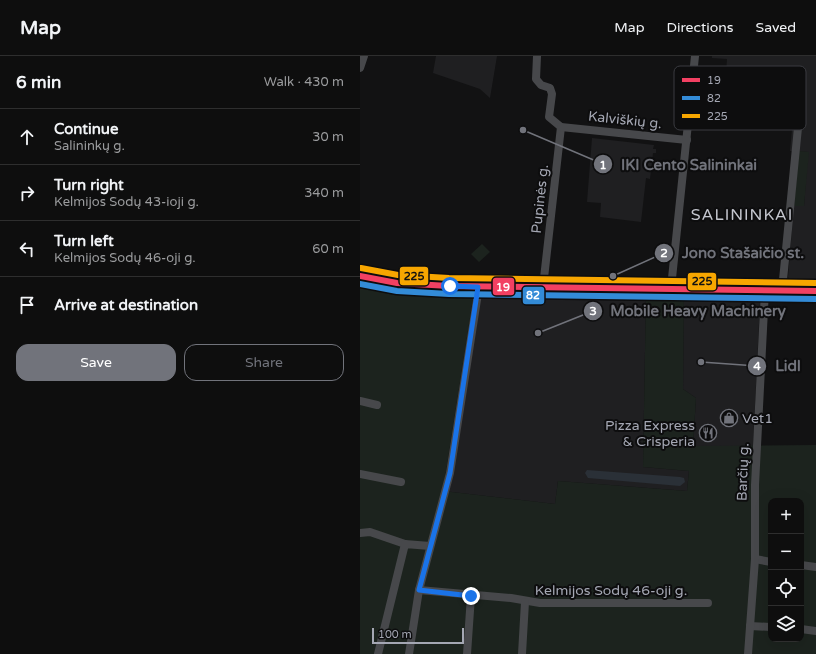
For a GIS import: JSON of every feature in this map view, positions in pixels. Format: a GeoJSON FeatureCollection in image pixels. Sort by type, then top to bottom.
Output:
{"type":"FeatureCollection","features":[{"type":"Feature","properties":{"kind":"main road"},"geometry":{"type":"LineString","coordinates":[[360,276],[409,284],[478,287],[671,288],[816,291]]}},
{"type":"Feature","properties":{"kind":"street"},"geometry":{"type":"LineString","coordinates":[[360,68],[364,56]]}},
{"type":"Feature","properties":{"kind":"street"},"geometry":{"type":"LineString","coordinates":[[537,56],[536,79],[541,85],[550,88],[552,94],[549,116],[561,127]]}},
{"type":"Feature","properties":{"kind":"street"},"geometry":{"type":"LineString","coordinates":[[694,66],[695,56]]}},
{"type":"Feature","properties":{"kind":"street","name":"Kalviškių g."},"geometry":{"type":"LineString","coordinates":[[561,127],[687,140]]}},
{"type":"Feature","properties":{"kind":"street","name":"Pupinės g."},"geometry":{"type":"LineString","coordinates":[[543,287],[561,127]]}},
{"type":"Feature","properties":{"kind":"street"},"geometry":{"type":"LineString","coordinates":[[671,288],[688,130]]}},
{"type":"Feature","properties":{"kind":"street"},"geometry":{"type":"LineString","coordinates":[[782,290],[798,130]]}},
{"type":"Feature","properties":{"kind":"street"},"geometry":{"type":"LineString","coordinates":[[409,654],[419,590],[450,473],[478,287]]}},
{"type":"Feature","properties":{"kind":"street","name":"Barčių g."},"geometry":{"type":"LineString","coordinates":[[748,654],[755,559],[755,485],[765,290]]}},
{"type":"Feature","properties":{"kind":"street"},"geometry":{"type":"LineString","coordinates":[[360,402],[377,405]]}},
{"type":"Feature","properties":{"kind":"street"},"geometry":{"type":"LineString","coordinates":[[360,474],[401,482]]}},
{"type":"Feature","properties":{"kind":"street"},"geometry":{"type":"LineString","coordinates":[[360,533],[370,532],[405,544],[430,546]]}},
{"type":"Feature","properties":{"kind":"street"},"geometry":{"type":"LineString","coordinates":[[378,654],[405,544]]}},
{"type":"Feature","properties":{"kind":"street"},"geometry":{"type":"LineString","coordinates":[[755,559],[768,561]]}},
{"type":"Feature","properties":{"kind":"street"},"geometry":{"type":"LineString","coordinates":[[804,565],[816,567]]}},
{"type":"Feature","properties":{"kind":"street","name":"Kelmijos Sodų 46-oji g."},"geometry":{"type":"LineString","coordinates":[[419,590],[471,596],[511,598],[525,602],[540,603],[708,604]]}},
{"type":"Feature","properties":{"kind":"street"},"geometry":{"type":"LineString","coordinates":[[467,654],[471,596]]}},
{"type":"Feature","properties":{"kind":"street"},"geometry":{"type":"LineString","coordinates":[[522,654],[525,602]]}},
{"type":"Feature","properties":{"kind":"street"},"geometry":{"type":"LineString","coordinates":[[750,626],[768,627]]}},
{"type":"Feature","properties":{"kind":"street"},"geometry":{"type":"LineString","coordinates":[[804,630],[816,631]]}},
{"type":"Feature","properties":{"kind":"shaded area"},"geometry":{"type":"Polygon","coordinates":[[[436,56],[497,56],[490,98],[480,89],[433,73],[436,56]]]}},
{"type":"Feature","properties":{"kind":"shaded area"},"geometry":{"type":"Polygon","coordinates":[[[712,56],[816,56],[816,286],[793,285],[788,277],[794,206],[804,206],[808,152],[790,151],[792,130],[806,130],[806,66],[726,66],[727,59],[712,58],[712,56]]]}},
{"type":"Feature","properties":{"kind":"shaded area"},"geometry":{"type":"Polygon","coordinates":[[[592,138],[654,145],[653,149],[656,149],[656,153],[653,153],[650,179],[646,178],[641,222],[600,217],[601,203],[587,202],[592,138]]]}},
{"type":"Feature","properties":{"kind":"shaded area"},"geometry":{"type":"Polygon","coordinates":[[[799,151],[809,152],[804,206],[794,206],[799,151]]]}},
{"type":"Feature","properties":{"kind":"shaded area"},"geometry":{"type":"Polygon","coordinates":[[[482,244],[490,252],[479,262],[471,254],[482,244]]]}},
{"type":"Feature","properties":{"kind":"shaded area"},"geometry":{"type":"Polygon","coordinates":[[[360,282],[388,288],[474,292],[443,491],[555,504],[558,481],[687,491],[689,471],[643,467],[646,293],[684,294],[683,389],[696,398],[693,446],[816,445],[816,654],[360,654],[360,282]]]}},
{"type":"Feature","properties":{"kind":"shaded area"},"geometry":{"type":"Polygon","coordinates":[[[474,292],[646,293],[643,467],[689,471],[687,491],[558,481],[555,504],[443,491],[474,292]]]}},
{"type":"Feature","properties":{"kind":"shaded area"},"geometry":{"type":"Polygon","coordinates":[[[684,294],[754,296],[760,303],[753,446],[693,446],[696,398],[683,389],[684,294]]]}},
{"type":"Feature","properties":{"kind":"shaded area"},"geometry":{"type":"Polygon","coordinates":[[[587,470],[680,477],[684,478],[685,482],[680,486],[588,478],[585,473],[587,470]]]}},
{"type":"Feature","properties":{"kind":"transit line","name":"225"},"geometry":{"type":"LineString","coordinates":[[361,268],[398,275],[449,278],[816,283]]}},
{"type":"Feature","properties":{"kind":"transit line","name":"19"},"geometry":{"type":"LineString","coordinates":[[360,276],[397,283],[449,286],[816,291]]}},
{"type":"Feature","properties":{"kind":"transit line","name":"82"},"geometry":{"type":"LineString","coordinates":[[360,284],[397,291],[449,294],[816,299]]}},
{"type":"Feature","properties":{"kind":"place","name":"IKI Cento Salininkai"},"geometry":{"type":"Point","coordinates":[523,130]}},
{"type":"Feature","properties":{"kind":"place","name":"Jono Stašaičio st."},"geometry":{"type":"Point","coordinates":[613,276]}},
{"type":"Feature","properties":{"kind":"place","name":"Mobile Heavy Machinery"},"geometry":{"type":"Point","coordinates":[538,333]}},
{"type":"Feature","properties":{"kind":"place","name":"Lidl"},"geometry":{"type":"Point","coordinates":[701,362]}},
{"type":"Feature","properties":{"kind":"place","name":"Vet1"},"geometry":{"type":"Point","coordinates":[729,418]}},
{"type":"Feature","properties":{"kind":"place","name":"Pizza Express & Crisperia"},"geometry":{"type":"Point","coordinates":[708,433]}},
{"type":"Feature","properties":{"kind":"district","name":"SALININKAI"},"geometry":{"type":"Point","coordinates":[742,215]}},
{"type":"Feature","properties":{"kind":"route"},"geometry":{"type":"LineString","coordinates":[[450,286],[478,287],[478,295],[450,473],[419,590],[471,596]]}}]}
